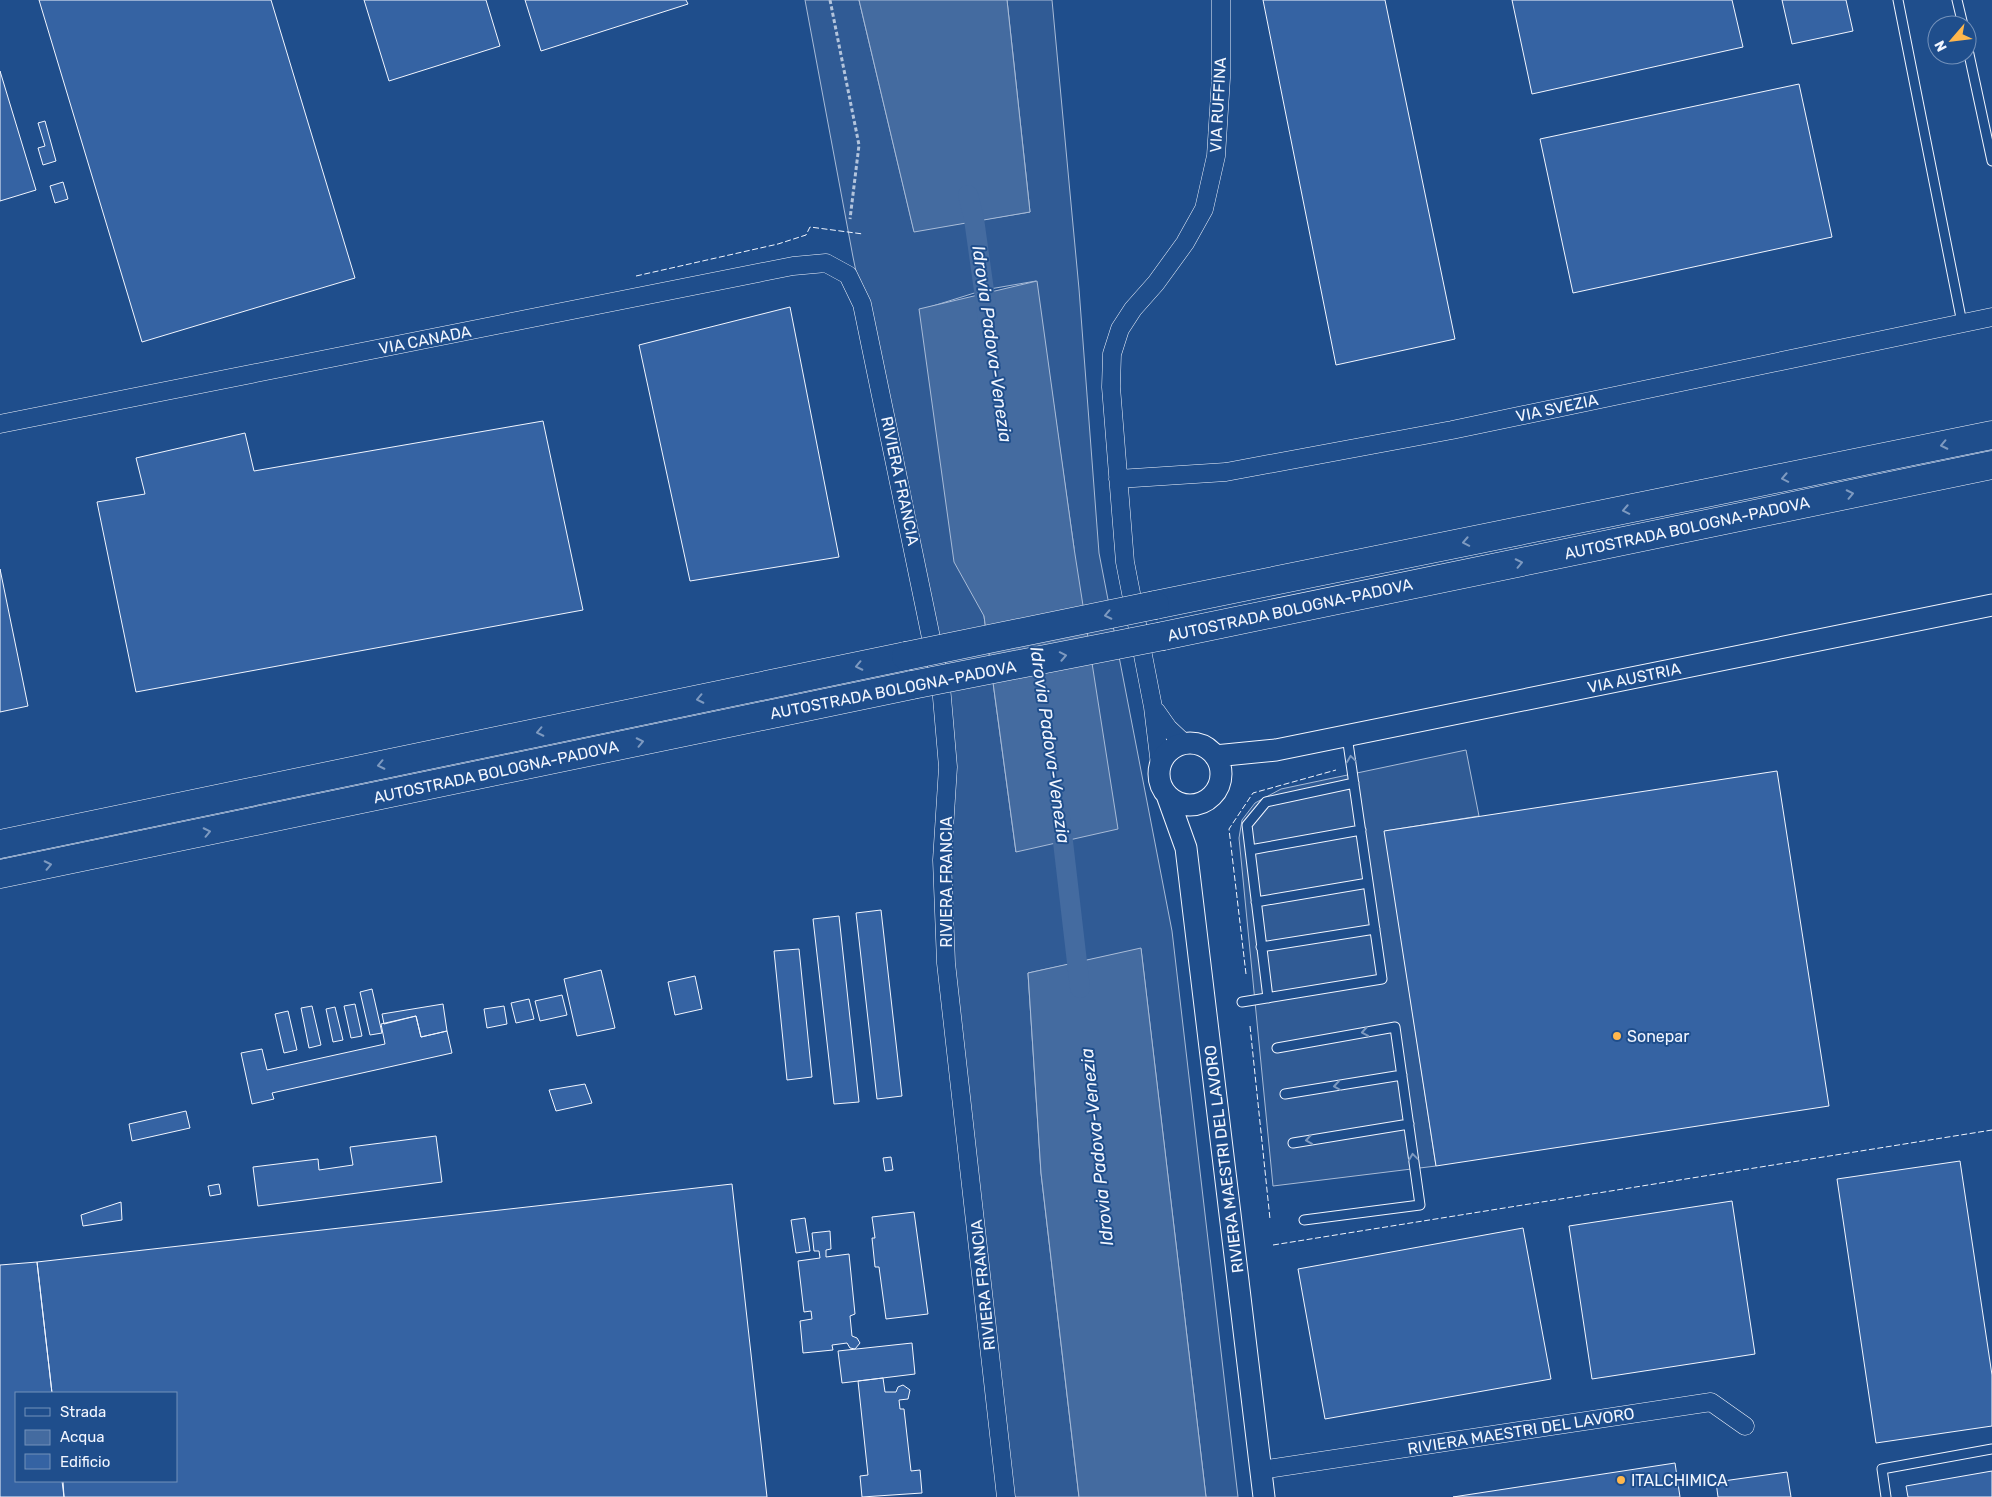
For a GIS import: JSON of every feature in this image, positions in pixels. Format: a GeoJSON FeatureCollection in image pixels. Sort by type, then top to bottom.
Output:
{"type":"FeatureCollection","features":[{"type":"Feature","properties":{"kind":"highway","name":"AUTOSTRADA BOLOGNA-PADOVA"},"geometry":{"type":"LineString","coordinates":[[0,844],[906,656],[1992,435]]}},
{"type":"Feature","properties":{"kind":"highway","name":"AUTOSTRADA BOLOGNA-PADOVA"},"geometry":{"type":"LineString","coordinates":[[0,874],[912,685],[1163,636],[1992,465]]}},
{"type":"Feature","properties":{"kind":"street","name":"VIA RUFFINA"},"geometry":{"type":"LineString","coordinates":[[1204,209],[1216,156],[1221,78],[1221,0]]}},
{"type":"Feature","properties":{"kind":"street","name":"RIVIERA MAESTRI DEL LAVORO"},"geometry":{"type":"LineString","coordinates":[[1204,209],[1180,249],[1156,283],[1133,309],[1120,329],[1112,354],[1112,387],[1125,562],[1153,707],[1160,765],[1159,776],[1186,848],[1264,1497]]}},
{"type":"Feature","properties":{"kind":"street","name":"VIA CANADA"},"geometry":{"type":"LineString","coordinates":[[0,424],[793,266],[826,263],[848,275]]}},
{"type":"Feature","properties":{"kind":"street","name":"RIVIERA FRANCIA"},"geometry":{"type":"LineString","coordinates":[[848,275],[862,304],[941,686],[948,767],[942,860],[946,963],[1006,1497]]}},
{"type":"Feature","properties":{"kind":"street","name":"VIA SVEZIA"},"geometry":{"type":"LineString","coordinates":[[1118,479],[1226,472],[1452,430],[1992,317]]}},
{"type":"Feature","properties":{"kind":"street","name":"VIA AUSTRIA"},"geometry":{"type":"LineString","coordinates":[[1215,756],[1276,750],[1992,605]]}},
{"type":"Feature","properties":{"kind":"street","name":"RIVIERA MAESTRI DEL LAVORO"},"geometry":{"type":"LineString","coordinates":[[1153,707],[1168,728],[1185,744]]}},
{"type":"Feature","properties":{"kind":"street"},"geometry":{"type":"LineString","coordinates":[[1160,765],[1170,751],[1185,744],[1197,744],[1207,748],[1215,756],[1220,768],[1220,782]]}},
{"type":"Feature","properties":{"kind":"street","name":"VIA AUSTRIA"},"geometry":{"type":"LineString","coordinates":[[1220,782],[1246,764],[1276,750]]}},
{"type":"Feature","properties":{"kind":"street","name":"RIVIERA MAESTRI DEL LAVORO"},"geometry":{"type":"LineString","coordinates":[[1186,848],[1192,824],[1201,804],[1210,799],[1220,782]]}},
{"type":"Feature","properties":{"kind":"street"},"geometry":{"type":"LineString","coordinates":[[1167,796],[1183,805],[1201,804]]}},
{"type":"Feature","properties":{"kind":"street","name":"RIVIERA MAESTRI DEL LAVORO"},"geometry":{"type":"LineString","coordinates":[[1261,1470],[1711,1402],[1745,1426]]}},
{"type":"Feature","properties":{"kind":"lane"},"geometry":{"type":"LineString","coordinates":[[1898,0],[1962,323]]}},
{"type":"Feature","properties":{"kind":"lane"},"geometry":{"type":"LineString","coordinates":[[1957,0],[1961,15]]}},
{"type":"Feature","properties":{"kind":"lane"},"geometry":{"type":"LineString","coordinates":[[1971,65],[1992,161]]}},
{"type":"Feature","properties":{"kind":"lane"},"geometry":{"type":"LineString","coordinates":[[1242,1002],[1382,979],[1347,736]]}},
{"type":"Feature","properties":{"kind":"lane"},"geometry":{"type":"LineString","coordinates":[[1268,998],[1247,825],[1266,802],[1354,783]]}},
{"type":"Feature","properties":{"kind":"lane"},"geometry":{"type":"LineString","coordinates":[[1250,850],[1361,830]]}},
{"type":"Feature","properties":{"kind":"lane"},"geometry":{"type":"LineString","coordinates":[[1256,902],[1368,882]]}},
{"type":"Feature","properties":{"kind":"lane"},"geometry":{"type":"LineString","coordinates":[[1262,946],[1375,929]]}},
{"type":"Feature","properties":{"kind":"lane"},"geometry":{"type":"LineString","coordinates":[[1277,1048],[1395,1027],[1420,1205],[1304,1220]]}},
{"type":"Feature","properties":{"kind":"lane"},"geometry":{"type":"LineString","coordinates":[[1286,1094],[1402,1075]]}},
{"type":"Feature","properties":{"kind":"lane"},"geometry":{"type":"LineString","coordinates":[[1293,1143],[1409,1124]]}},
{"type":"Feature","properties":{"kind":"lane"},"geometry":{"type":"LineString","coordinates":[[1886,1497],[1882,1469],[1992,1449]]}},
{"type":"Feature","properties":{"kind":"path"},"geometry":{"type":"LineString","coordinates":[[830,0],[859,145],[850,219]]}},
{"type":"Feature","properties":{"kind":"shaded area"},"geometry":{"type":"Polygon","coordinates":[[[805,0],[859,0],[914,231],[1030,212],[1007,0],[1052,0],[1079,289],[1099,553],[1172,931],[1238,1497],[1206,1497],[1141,949],[1028,973],[1041,1173],[1079,1497],[1009,1497],[946,963],[948,767],[924,598],[853,257],[805,0]],[[1036,281],[984,290],[920,310],[984,616],[1016,852],[1074,548],[1036,281]]]}},
{"type":"Feature","properties":{"kind":"shaded area"},"geometry":{"type":"Polygon","coordinates":[[[1466,750],[1479,816],[1385,831],[1436,1166],[1273,1186],[1239,838],[1242,820],[1255,803],[1281,789],[1466,750]]]}},
{"type":"Feature","properties":{"kind":"water"},"geometry":{"type":"Polygon","coordinates":[[[859,0],[1007,0],[1030,212],[914,232],[859,0]]]}},
{"type":"Feature","properties":{"kind":"water"},"geometry":{"type":"Polygon","coordinates":[[[1037,281],[1074,548],[1118,829],[1016,852],[984,616],[954,562],[919,309],[1037,281]]]}},
{"type":"Feature","properties":{"kind":"water"},"geometry":{"type":"Polygon","coordinates":[[[1141,948],[1206,1497],[1079,1497],[1041,1173],[1028,973],[1141,948]]]}},
{"type":"Feature","properties":{"kind":"building"},"geometry":{"type":"Polygon","coordinates":[[[39,0],[271,0],[355,278],[142,342],[39,0]]]}},
{"type":"Feature","properties":{"kind":"building"},"geometry":{"type":"Polygon","coordinates":[[[364,0],[486,0],[500,46],[389,81],[364,0]]]}},
{"type":"Feature","properties":{"kind":"building"},"geometry":{"type":"Polygon","coordinates":[[[525,0],[686,0],[688,4],[541,51],[525,0]]]}},
{"type":"Feature","properties":{"kind":"building"},"geometry":{"type":"Polygon","coordinates":[[[1263,0],[1385,0],[1455,339],[1336,365],[1263,0]]]}},
{"type":"Feature","properties":{"kind":"building"},"geometry":{"type":"Polygon","coordinates":[[[1512,0],[1732,0],[1743,47],[1532,94],[1512,0]]]}},
{"type":"Feature","properties":{"kind":"building"},"geometry":{"type":"Polygon","coordinates":[[[1782,0],[1846,0],[1853,31],[1792,44],[1782,0]]]}},
{"type":"Feature","properties":{"kind":"building"},"geometry":{"type":"Polygon","coordinates":[[[0,71],[36,190],[0,201],[0,71]]]}},
{"type":"Feature","properties":{"kind":"building"},"geometry":{"type":"Polygon","coordinates":[[[1799,84],[1832,237],[1573,293],[1540,139],[1799,84]]]}},
{"type":"Feature","properties":{"kind":"building"},"geometry":{"type":"Polygon","coordinates":[[[45,121],[56,161],[43,165],[38,148],[45,146],[38,123],[45,121]]]}},
{"type":"Feature","properties":{"kind":"building"},"geometry":{"type":"Polygon","coordinates":[[[63,182],[68,199],[55,203],[50,186],[63,182]]]}},
{"type":"Feature","properties":{"kind":"building"},"geometry":{"type":"Polygon","coordinates":[[[790,307],[839,557],[690,581],[639,345],[790,307]]]}},
{"type":"Feature","properties":{"kind":"building"},"geometry":{"type":"Polygon","coordinates":[[[543,421],[583,610],[136,692],[97,502],[145,494],[136,458],[245,433],[254,471],[543,421]]]}},
{"type":"Feature","properties":{"kind":"building"},"geometry":{"type":"Polygon","coordinates":[[[0,569],[28,706],[0,712],[0,569]]]}},
{"type":"Feature","properties":{"kind":"building","name":"Sonepar"},"geometry":{"type":"Polygon","coordinates":[[[1777,771],[1829,1106],[1436,1166],[1384,831],[1777,771]]]}},
{"type":"Feature","properties":{"kind":"building"},"geometry":{"type":"Polygon","coordinates":[[[881,910],[902,1096],[877,1099],[856,913],[881,910]]]}},
{"type":"Feature","properties":{"kind":"building"},"geometry":{"type":"Polygon","coordinates":[[[839,916],[859,1102],[834,1104],[813,919],[839,916]]]}},
{"type":"Feature","properties":{"kind":"building"},"geometry":{"type":"Polygon","coordinates":[[[799,949],[812,1077],[787,1080],[774,951],[799,949]]]}},
{"type":"Feature","properties":{"kind":"building"},"geometry":{"type":"Polygon","coordinates":[[[601,970],[615,1028],[577,1036],[564,979],[601,970]]]}},
{"type":"Feature","properties":{"kind":"building"},"geometry":{"type":"Polygon","coordinates":[[[695,976],[702,1009],[675,1015],[668,982],[695,976]]]}},
{"type":"Feature","properties":{"kind":"building"},"geometry":{"type":"Polygon","coordinates":[[[372,989],[382,1033],[370,1035],[360,992],[372,989]]]}},
{"type":"Feature","properties":{"kind":"building"},"geometry":{"type":"Polygon","coordinates":[[[562,995],[567,1015],[540,1021],[535,1001],[562,995]]]}},
{"type":"Feature","properties":{"kind":"building"},"geometry":{"type":"Polygon","coordinates":[[[529,999],[534,1019],[516,1023],[511,1003],[529,999]]]}},
{"type":"Feature","properties":{"kind":"building"},"geometry":{"type":"Polygon","coordinates":[[[355,1004],[362,1036],[351,1038],[344,1006],[355,1004]]]}},
{"type":"Feature","properties":{"kind":"building"},"geometry":{"type":"Polygon","coordinates":[[[443,1004],[447,1031],[421,1037],[416,1016],[384,1024],[382,1014],[443,1004]]]}},
{"type":"Feature","properties":{"kind":"building"},"geometry":{"type":"Polygon","coordinates":[[[312,1006],[321,1045],[309,1048],[301,1008],[312,1006]]]}},
{"type":"Feature","properties":{"kind":"building"},"geometry":{"type":"Polygon","coordinates":[[[504,1006],[507,1024],[487,1028],[484,1009],[504,1006]]]}},
{"type":"Feature","properties":{"kind":"building"},"geometry":{"type":"Polygon","coordinates":[[[335,1007],[343,1040],[333,1042],[326,1009],[335,1007]]]}},
{"type":"Feature","properties":{"kind":"building"},"geometry":{"type":"Polygon","coordinates":[[[288,1011],[297,1050],[284,1053],[275,1014],[288,1011]]]}},
{"type":"Feature","properties":{"kind":"building"},"geometry":{"type":"Polygon","coordinates":[[[416,1016],[421,1037],[447,1031],[452,1053],[272,1093],[274,1099],[252,1104],[241,1053],[262,1049],[267,1070],[385,1044],[381,1024],[416,1016]]]}},
{"type":"Feature","properties":{"kind":"building"},"geometry":{"type":"Polygon","coordinates":[[[585,1084],[592,1103],[556,1111],[549,1090],[585,1084]]]}},
{"type":"Feature","properties":{"kind":"building"},"geometry":{"type":"Polygon","coordinates":[[[186,1111],[190,1128],[132,1141],[129,1124],[186,1111]]]}},
{"type":"Feature","properties":{"kind":"building"},"geometry":{"type":"Polygon","coordinates":[[[436,1136],[442,1182],[258,1206],[253,1167],[318,1159],[319,1170],[353,1165],[350,1147],[436,1136]]]}},
{"type":"Feature","properties":{"kind":"building"},"geometry":{"type":"Polygon","coordinates":[[[891,1157],[893,1170],[885,1171],[883,1158],[891,1157]]]}},
{"type":"Feature","properties":{"kind":"building"},"geometry":{"type":"Polygon","coordinates":[[[1960,1161],[1992,1375],[1992,1426],[1876,1443],[1837,1179],[1960,1161]]]}},
{"type":"Feature","properties":{"kind":"building"},"geometry":{"type":"Polygon","coordinates":[[[219,1184],[221,1194],[210,1196],[208,1186],[219,1184]]]}},
{"type":"Feature","properties":{"kind":"building"},"geometry":{"type":"Polygon","coordinates":[[[732,1184],[767,1497],[64,1497],[63,1482],[178,1482],[178,1392],[52,1392],[37,1262],[732,1184]]]}},
{"type":"Feature","properties":{"kind":"building"},"geometry":{"type":"Polygon","coordinates":[[[1732,1201],[1755,1354],[1592,1379],[1569,1226],[1732,1201]]]}},
{"type":"Feature","properties":{"kind":"building"},"geometry":{"type":"Polygon","coordinates":[[[121,1202],[122,1220],[83,1226],[81,1215],[121,1202]]]}},
{"type":"Feature","properties":{"kind":"building"},"geometry":{"type":"Polygon","coordinates":[[[914,1212],[928,1314],[886,1319],[879,1267],[875,1267],[872,1238],[875,1238],[872,1217],[914,1212]]]}},
{"type":"Feature","properties":{"kind":"building"},"geometry":{"type":"Polygon","coordinates":[[[805,1218],[810,1251],[796,1253],[791,1220],[805,1218]]]}},
{"type":"Feature","properties":{"kind":"building"},"geometry":{"type":"Polygon","coordinates":[[[1523,1228],[1551,1379],[1325,1419],[1298,1269],[1523,1228]]]}},
{"type":"Feature","properties":{"kind":"building"},"geometry":{"type":"Polygon","coordinates":[[[830,1231],[831,1249],[826,1250],[826,1257],[849,1254],[855,1314],[850,1316],[852,1336],[857,1338],[860,1343],[855,1349],[850,1348],[847,1343],[832,1345],[833,1350],[803,1353],[800,1321],[812,1319],[811,1311],[804,1312],[798,1261],[820,1258],[819,1251],[814,1251],[812,1233],[830,1231]]]}},
{"type":"Feature","properties":{"kind":"building"},"geometry":{"type":"Polygon","coordinates":[[[37,1262],[52,1392],[15,1392],[15,1482],[62,1482],[64,1497],[0,1497],[0,1265],[37,1262]]]}},
{"type":"Feature","properties":{"kind":"building"},"geometry":{"type":"Polygon","coordinates":[[[912,1343],[915,1374],[842,1383],[838,1351],[912,1343]]]}},
{"type":"Feature","properties":{"kind":"building"},"geometry":{"type":"Polygon","coordinates":[[[883,1378],[885,1392],[896,1392],[898,1387],[903,1385],[910,1390],[908,1399],[899,1400],[900,1409],[904,1409],[911,1471],[920,1470],[922,1493],[862,1497],[860,1476],[868,1475],[858,1381],[883,1378]]]}},
{"type":"Feature","properties":{"kind":"building","name":"ITALCHIMICA"},"geometry":{"type":"Polygon","coordinates":[[[1675,1463],[1680,1497],[1453,1497],[1675,1463]]]}},
{"type":"Feature","properties":{"kind":"building"},"geometry":{"type":"Polygon","coordinates":[[[1992,1471],[1992,1497],[1908,1497],[1906,1486],[1992,1471]]]}},
{"type":"Feature","properties":{"kind":"building"},"geometry":{"type":"Polygon","coordinates":[[[1787,1472],[1791,1497],[1718,1497],[1716,1482],[1787,1472]]]}},
{"type":"Feature","properties":{"kind":"waterway","name":"Idrovia Padova-Venezia"},"geometry":{"type":"LineString","coordinates":[[968,195],[974,219],[988,319]]}},
{"type":"Feature","properties":{"kind":"waterway","name":"Idrovia Padova-Venezia"},"geometry":{"type":"LineString","coordinates":[[1060,816],[1080,988]]}},
{"type":"Feature","properties":{"kind":"fence"},"geometry":{"type":"LineString","coordinates":[[636,276],[778,244],[806,235],[810,227],[863,234]]}},
{"type":"Feature","properties":{"kind":"fence"},"geometry":{"type":"LineString","coordinates":[[1246,974],[1229,829],[1253,793],[1336,770]]}},
{"type":"Feature","properties":{"kind":"fence"},"geometry":{"type":"LineString","coordinates":[[1250,1026],[1270,1219]]}},
{"type":"Feature","properties":{"kind":"fence"},"geometry":{"type":"LineString","coordinates":[[1273,1245],[1992,1130]]}},
{"type":"Feature","properties":{"kind":"place","name":"Sonepar"},"geometry":{"type":"Point","coordinates":[1617,1036]}},
{"type":"Feature","properties":{"kind":"place","name":"ITALCHIMICA"},"geometry":{"type":"Point","coordinates":[1621,1480]}}]}
